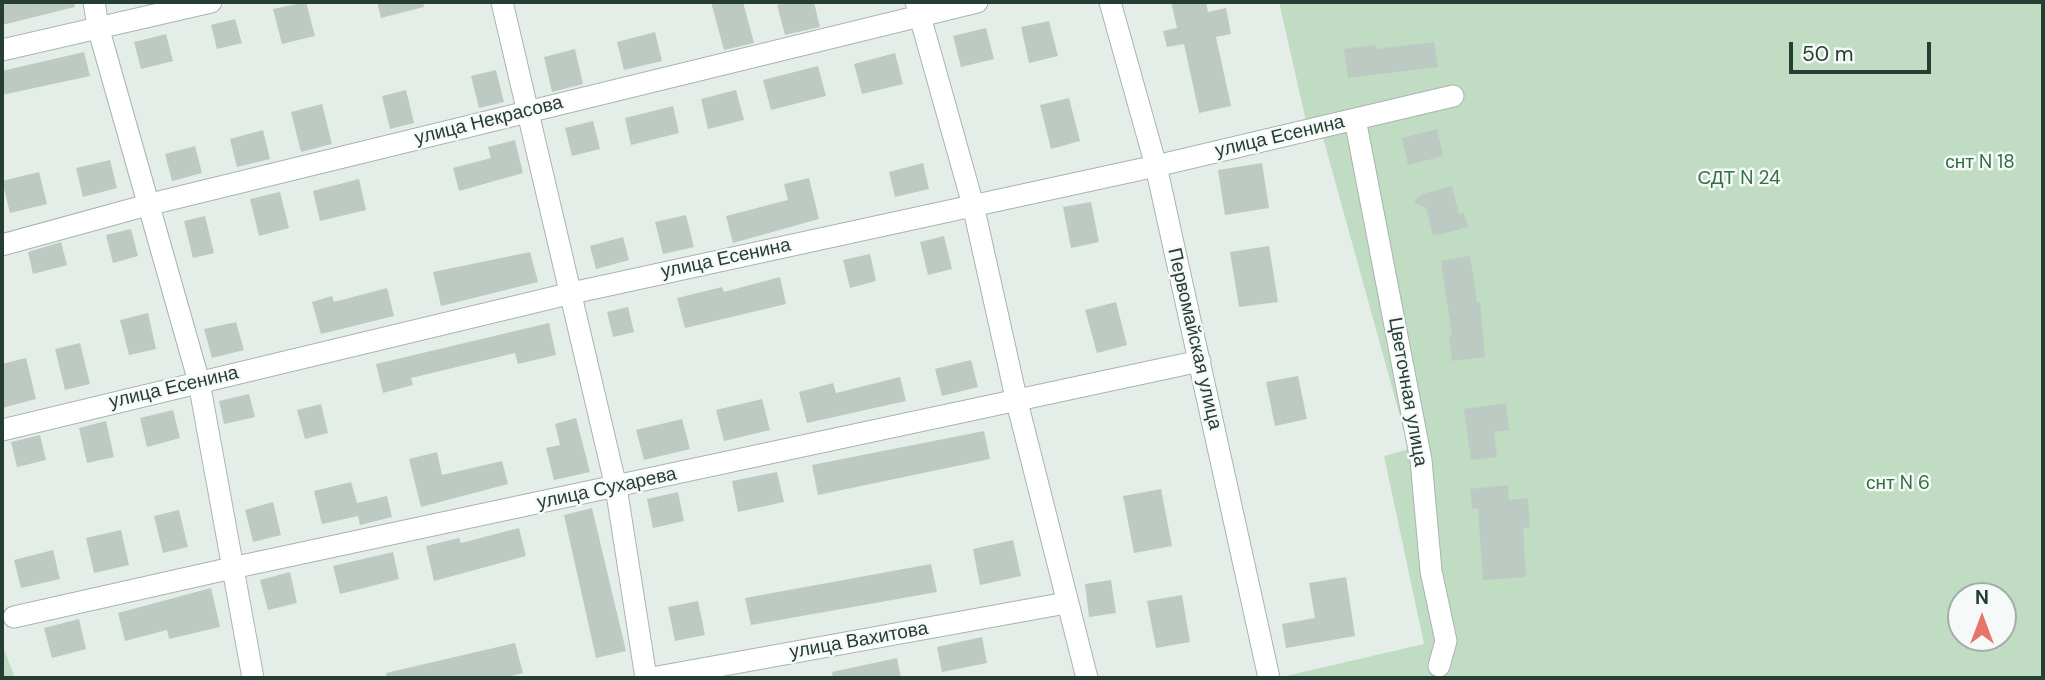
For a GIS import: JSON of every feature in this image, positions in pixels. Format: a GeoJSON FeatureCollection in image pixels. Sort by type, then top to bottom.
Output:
{"type":"FeatureCollection","features":[{"type":"Feature","properties":{"kind":"street"},"geometry":{"type":"LineString","coordinates":[[94,2],[200,382],[253,678]]}},
{"type":"Feature","properties":{"kind":"street"},"geometry":{"type":"LineString","coordinates":[[2,50],[211,2]]}},
{"type":"Feature","properties":{"kind":"street"},"geometry":{"type":"LineString","coordinates":[[502,2],[616,487],[649,678]]}},
{"type":"Feature","properties":{"kind":"street","name":"улица Некрасова"},"geometry":{"type":"LineString","coordinates":[[2,245],[917,9],[976,2]]}},
{"type":"Feature","properties":{"kind":"street","name":"Первомайская улица"},"geometry":{"type":"LineString","coordinates":[[1110,2],[1156,166],[1269,678]]}},
{"type":"Feature","properties":{"kind":"street"},"geometry":{"type":"LineString","coordinates":[[917,9],[973,205],[1017,402],[1087,678]]}},
{"type":"Feature","properties":{"kind":"street","name":"улица Есенина"},"geometry":{"type":"LineString","coordinates":[[2,430],[572,293],[1156,166],[1452,96]]}},
{"type":"Feature","properties":{"kind":"street","name":"Цветочная улица"},"geometry":{"type":"LineString","coordinates":[[1355,119],[1420,460],[1431,571],[1446,642],[1439,666]]}},
{"type":"Feature","properties":{"kind":"street","name":"улица Сухарева"},"geometry":{"type":"LineString","coordinates":[[14,617],[1200,361]]}},
{"type":"Feature","properties":{"kind":"street","name":"улица Вахитова"},"geometry":{"type":"LineString","coordinates":[[649,678],[1066,603]]}},
{"type":"Feature","properties":{"kind":"green space"},"geometry":{"type":"Polygon","coordinates":[[[1279,2],[2043,2],[2043,678],[1277,678],[1424,644],[1384,456],[1409,449],[1322,134],[1306,121],[1279,2]]]}},
{"type":"Feature","properties":{"kind":"green space"},"geometry":{"type":"Polygon","coordinates":[[[2,644],[15,678],[2,678],[2,644]]]}},
{"type":"Feature","properties":{"kind":"building"},"geometry":{"type":"Polygon","coordinates":[[[2,2],[74,2],[75,7],[2,25],[2,2]]]}},
{"type":"Feature","properties":{"kind":"building"},"geometry":{"type":"Polygon","coordinates":[[[306,2],[315,36],[282,44],[273,9],[306,2]]]}},
{"type":"Feature","properties":{"kind":"building"},"geometry":{"type":"Polygon","coordinates":[[[377,2],[423,2],[424,7],[381,18],[377,2]]]}},
{"type":"Feature","properties":{"kind":"building"},"geometry":{"type":"Polygon","coordinates":[[[711,2],[743,2],[754,43],[724,50],[711,2]]]}},
{"type":"Feature","properties":{"kind":"building"},"geometry":{"type":"Polygon","coordinates":[[[814,2],[820,27],[785,35],[777,5],[814,2]]]}},
{"type":"Feature","properties":{"kind":"building"},"geometry":{"type":"Polygon","coordinates":[[[1171,2],[1206,2],[1208,12],[1226,8],[1231,34],[1216,37],[1231,106],[1199,113],[1184,44],[1167,47],[1163,31],[1177,28],[1171,2]]]}},
{"type":"Feature","properties":{"kind":"building"},"geometry":{"type":"Polygon","coordinates":[[[235,19],[242,43],[217,49],[211,25],[235,19]]]}},
{"type":"Feature","properties":{"kind":"building"},"geometry":{"type":"Polygon","coordinates":[[[1049,21],[1058,56],[1029,63],[1021,27],[1049,21]]]}},
{"type":"Feature","properties":{"kind":"building"},"geometry":{"type":"Polygon","coordinates":[[[986,28],[994,59],[961,67],[953,36],[986,28]]]}},
{"type":"Feature","properties":{"kind":"building"},"geometry":{"type":"Polygon","coordinates":[[[655,32],[662,61],[624,70],[617,42],[655,32]]]}},
{"type":"Feature","properties":{"kind":"building"},"geometry":{"type":"Polygon","coordinates":[[[166,34],[173,61],[141,69],[134,42],[166,34]]]}},
{"type":"Feature","properties":{"kind":"building"},"geometry":{"type":"Polygon","coordinates":[[[1434,42],[1438,67],[1348,78],[1344,49],[1376,45],[1376,49],[1434,42]]]}},
{"type":"Feature","properties":{"kind":"building"},"geometry":{"type":"Polygon","coordinates":[[[575,49],[583,84],[552,92],[544,57],[575,49]]]}},
{"type":"Feature","properties":{"kind":"building"},"geometry":{"type":"Polygon","coordinates":[[[84,52],[90,76],[2,95],[2,71],[84,52]]]}},
{"type":"Feature","properties":{"kind":"building"},"geometry":{"type":"Polygon","coordinates":[[[895,53],[903,84],[862,94],[854,64],[895,53]]]}},
{"type":"Feature","properties":{"kind":"building"},"geometry":{"type":"Polygon","coordinates":[[[818,66],[826,96],[771,110],[763,80],[818,66]]]}},
{"type":"Feature","properties":{"kind":"building"},"geometry":{"type":"Polygon","coordinates":[[[496,70],[504,102],[479,108],[471,76],[496,70]]]}},
{"type":"Feature","properties":{"kind":"building"},"geometry":{"type":"Polygon","coordinates":[[[406,90],[414,123],[390,129],[382,96],[406,90]]]}},
{"type":"Feature","properties":{"kind":"building"},"geometry":{"type":"Polygon","coordinates":[[[736,90],[744,120],[708,129],[701,99],[736,90]]]}},
{"type":"Feature","properties":{"kind":"building"},"geometry":{"type":"Polygon","coordinates":[[[1069,98],[1080,141],[1051,149],[1040,105],[1069,98]]]}},
{"type":"Feature","properties":{"kind":"building"},"geometry":{"type":"Polygon","coordinates":[[[322,104],[332,144],[301,152],[291,112],[322,104]]]}},
{"type":"Feature","properties":{"kind":"building"},"geometry":{"type":"Polygon","coordinates":[[[673,106],[679,133],[631,145],[625,118],[673,106]]]}},
{"type":"Feature","properties":{"kind":"building"},"geometry":{"type":"Polygon","coordinates":[[[593,121],[600,149],[572,156],[565,128],[593,121]]]}},
{"type":"Feature","properties":{"kind":"building"},"geometry":{"type":"Polygon","coordinates":[[[1437,129],[1443,156],[1408,165],[1402,138],[1437,129]]]}},
{"type":"Feature","properties":{"kind":"building"},"geometry":{"type":"Polygon","coordinates":[[[263,130],[270,159],[237,167],[230,139],[263,130]]]}},
{"type":"Feature","properties":{"kind":"building"},"geometry":{"type":"Polygon","coordinates":[[[515,140],[523,173],[459,191],[453,168],[491,158],[488,147],[515,140]]]}},
{"type":"Feature","properties":{"kind":"building"},"geometry":{"type":"Polygon","coordinates":[[[195,146],[202,173],[172,181],[165,154],[195,146]]]}},
{"type":"Feature","properties":{"kind":"building"},"geometry":{"type":"Polygon","coordinates":[[[110,160],[117,188],[83,197],[76,168],[110,160]]]}},
{"type":"Feature","properties":{"kind":"building"},"geometry":{"type":"Polygon","coordinates":[[[923,163],[929,189],[895,197],[889,172],[923,163]]]}},
{"type":"Feature","properties":{"kind":"building"},"geometry":{"type":"Polygon","coordinates":[[[1262,163],[1269,208],[1225,215],[1218,170],[1262,163]]]}},
{"type":"Feature","properties":{"kind":"building"},"geometry":{"type":"Polygon","coordinates":[[[39,172],[47,204],[10,213],[2,181],[39,172]]]}},
{"type":"Feature","properties":{"kind":"building"},"geometry":{"type":"Polygon","coordinates":[[[809,178],[819,219],[733,243],[726,216],[788,200],[784,184],[809,178]]]}},
{"type":"Feature","properties":{"kind":"building"},"geometry":{"type":"Polygon","coordinates":[[[359,179],[366,210],[320,221],[313,191],[359,179]]]}},
{"type":"Feature","properties":{"kind":"building"},"geometry":{"type":"Polygon","coordinates":[[[1452,186],[1459,214],[1464,212],[1468,227],[1433,236],[1426,208],[1414,202],[1422,194],[1452,186]]]}},
{"type":"Feature","properties":{"kind":"building"},"geometry":{"type":"Polygon","coordinates":[[[280,192],[289,228],[259,236],[250,199],[280,192]]]}},
{"type":"Feature","properties":{"kind":"building"},"geometry":{"type":"Polygon","coordinates":[[[1091,202],[1099,242],[1071,248],[1063,207],[1091,202]]]}},
{"type":"Feature","properties":{"kind":"building"},"geometry":{"type":"Polygon","coordinates":[[[686,215],[694,247],[663,254],[655,222],[686,215]]]}},
{"type":"Feature","properties":{"kind":"building"},"geometry":{"type":"Polygon","coordinates":[[[205,216],[214,253],[193,258],[184,221],[205,216]]]}},
{"type":"Feature","properties":{"kind":"building"},"geometry":{"type":"Polygon","coordinates":[[[131,229],[138,256],[113,263],[106,235],[131,229]]]}},
{"type":"Feature","properties":{"kind":"building"},"geometry":{"type":"Polygon","coordinates":[[[944,236],[952,269],[928,275],[920,242],[944,236]]]}},
{"type":"Feature","properties":{"kind":"building"},"geometry":{"type":"Polygon","coordinates":[[[623,237],[629,260],[596,269],[590,246],[623,237]]]}},
{"type":"Feature","properties":{"kind":"building"},"geometry":{"type":"Polygon","coordinates":[[[61,242],[67,265],[33,274],[28,252],[61,242]]]}},
{"type":"Feature","properties":{"kind":"building"},"geometry":{"type":"Polygon","coordinates":[[[1269,246],[1278,302],[1239,307],[1230,252],[1269,246]]]}},
{"type":"Feature","properties":{"kind":"building"},"geometry":{"type":"Polygon","coordinates":[[[530,252],[538,282],[441,306],[433,272],[530,252]]]}},
{"type":"Feature","properties":{"kind":"building"},"geometry":{"type":"Polygon","coordinates":[[[870,254],[876,281],[850,288],[843,260],[870,254]]]}},
{"type":"Feature","properties":{"kind":"building"},"geometry":{"type":"Polygon","coordinates":[[[1470,256],[1477,302],[1480,302],[1485,357],[1452,361],[1449,336],[1452,336],[1441,261],[1470,256]]]}},
{"type":"Feature","properties":{"kind":"building"},"geometry":{"type":"Polygon","coordinates":[[[780,277],[786,304],[685,328],[677,298],[722,287],[724,292],[780,277]]]}},
{"type":"Feature","properties":{"kind":"building"},"geometry":{"type":"Polygon","coordinates":[[[387,288],[394,316],[321,334],[312,302],[332,296],[334,302],[387,288]]]}},
{"type":"Feature","properties":{"kind":"building"},"geometry":{"type":"Polygon","coordinates":[[[1116,302],[1127,345],[1097,353],[1085,310],[1116,302]]]}},
{"type":"Feature","properties":{"kind":"building"},"geometry":{"type":"Polygon","coordinates":[[[628,307],[634,332],[613,337],[607,312],[628,307]]]}},
{"type":"Feature","properties":{"kind":"building"},"geometry":{"type":"Polygon","coordinates":[[[148,313],[156,349],[129,355],[120,320],[148,313]]]}},
{"type":"Feature","properties":{"kind":"building"},"geometry":{"type":"Polygon","coordinates":[[[236,322],[244,350],[212,358],[204,329],[236,322]]]}},
{"type":"Feature","properties":{"kind":"building"},"geometry":{"type":"Polygon","coordinates":[[[549,323],[556,355],[518,364],[515,353],[411,378],[413,385],[383,393],[376,364],[549,323]]]}},
{"type":"Feature","properties":{"kind":"building"},"geometry":{"type":"Polygon","coordinates":[[[80,343],[90,384],[65,390],[55,349],[80,343]]]}},
{"type":"Feature","properties":{"kind":"building"},"geometry":{"type":"Polygon","coordinates":[[[26,358],[36,399],[2,408],[2,364],[26,358]]]}},
{"type":"Feature","properties":{"kind":"building"},"geometry":{"type":"Polygon","coordinates":[[[971,360],[978,387],[942,396],[935,369],[971,360]]]}},
{"type":"Feature","properties":{"kind":"building"},"geometry":{"type":"Polygon","coordinates":[[[1298,376],[1307,419],[1275,426],[1266,382],[1298,376]]]}},
{"type":"Feature","properties":{"kind":"building"},"geometry":{"type":"Polygon","coordinates":[[[900,377],[906,401],[807,423],[799,392],[833,383],[836,393],[900,377]]]}},
{"type":"Feature","properties":{"kind":"building"},"geometry":{"type":"Polygon","coordinates":[[[249,394],[255,417],[224,424],[219,401],[249,394]]]}},
{"type":"Feature","properties":{"kind":"building"},"geometry":{"type":"Polygon","coordinates":[[[762,399],[770,430],[724,441],[716,410],[762,399]]]}},
{"type":"Feature","properties":{"kind":"building"},"geometry":{"type":"Polygon","coordinates":[[[1506,403],[1509,430],[1494,432],[1497,457],[1471,460],[1464,409],[1506,403]]]}},
{"type":"Feature","properties":{"kind":"building"},"geometry":{"type":"Polygon","coordinates":[[[321,404],[328,433],[305,439],[297,410],[321,404]]]}},
{"type":"Feature","properties":{"kind":"building"},"geometry":{"type":"Polygon","coordinates":[[[173,410],[180,438],[147,447],[140,418],[173,410]]]}},
{"type":"Feature","properties":{"kind":"building"},"geometry":{"type":"Polygon","coordinates":[[[576,418],[590,472],[554,480],[546,448],[560,445],[555,424],[576,418]]]}},
{"type":"Feature","properties":{"kind":"building"},"geometry":{"type":"Polygon","coordinates":[[[682,419],[690,449],[644,460],[636,430],[682,419]]]}},
{"type":"Feature","properties":{"kind":"building"},"geometry":{"type":"Polygon","coordinates":[[[106,421],[114,457],[87,463],[79,428],[106,421]]]}},
{"type":"Feature","properties":{"kind":"building"},"geometry":{"type":"Polygon","coordinates":[[[984,431],[990,459],[818,495],[812,465],[984,431]]]}},
{"type":"Feature","properties":{"kind":"building"},"geometry":{"type":"Polygon","coordinates":[[[40,435],[46,460],[17,467],[11,442],[40,435]]]}},
{"type":"Feature","properties":{"kind":"building"},"geometry":{"type":"Polygon","coordinates":[[[437,452],[442,475],[502,461],[508,484],[421,507],[409,459],[437,452]]]}},
{"type":"Feature","properties":{"kind":"building"},"geometry":{"type":"Polygon","coordinates":[[[777,472],[784,502],[738,512],[732,481],[777,472]]]}},
{"type":"Feature","properties":{"kind":"building"},"geometry":{"type":"Polygon","coordinates":[[[351,482],[357,503],[387,496],[392,517],[360,525],[358,516],[322,524],[314,491],[351,482]]]}},
{"type":"Feature","properties":{"kind":"building"},"geometry":{"type":"Polygon","coordinates":[[[1508,485],[1509,500],[1528,498],[1530,527],[1523,528],[1526,577],[1483,580],[1478,508],[1472,509],[1470,489],[1508,485]]]}},
{"type":"Feature","properties":{"kind":"building"},"geometry":{"type":"Polygon","coordinates":[[[1161,489],[1172,546],[1134,553],[1123,496],[1161,489]]]}},
{"type":"Feature","properties":{"kind":"building"},"geometry":{"type":"Polygon","coordinates":[[[678,492],[684,521],[653,528],[647,499],[678,492]]]}},
{"type":"Feature","properties":{"kind":"building"},"geometry":{"type":"Polygon","coordinates":[[[273,502],[281,535],[253,542],[245,510],[273,502]]]}},
{"type":"Feature","properties":{"kind":"building"},"geometry":{"type":"Polygon","coordinates":[[[592,508],[626,651],[596,658],[564,515],[592,508]]]}},
{"type":"Feature","properties":{"kind":"building"},"geometry":{"type":"Polygon","coordinates":[[[179,510],[188,547],[163,553],[154,516],[179,510]]]}},
{"type":"Feature","properties":{"kind":"building"},"geometry":{"type":"Polygon","coordinates":[[[519,528],[526,556],[434,581],[426,546],[459,538],[461,543],[519,528]]]}},
{"type":"Feature","properties":{"kind":"building"},"geometry":{"type":"Polygon","coordinates":[[[121,530],[129,565],[94,573],[86,538],[121,530]]]}},
{"type":"Feature","properties":{"kind":"building"},"geometry":{"type":"Polygon","coordinates":[[[1013,540],[1021,576],[980,585],[973,549],[1013,540]]]}},
{"type":"Feature","properties":{"kind":"building"},"geometry":{"type":"Polygon","coordinates":[[[53,550],[60,579],[21,588],[14,560],[53,550]]]}},
{"type":"Feature","properties":{"kind":"building"},"geometry":{"type":"Polygon","coordinates":[[[393,552],[399,579],[340,594],[333,566],[393,552]]]}},
{"type":"Feature","properties":{"kind":"building"},"geometry":{"type":"Polygon","coordinates":[[[931,564],[937,592],[751,625],[745,598],[931,564]]]}},
{"type":"Feature","properties":{"kind":"building"},"geometry":{"type":"Polygon","coordinates":[[[290,572],[297,603],[268,610],[260,580],[290,572]]]}},
{"type":"Feature","properties":{"kind":"building"},"geometry":{"type":"Polygon","coordinates":[[[1346,577],[1355,636],[1286,648],[1282,624],[1315,618],[1309,583],[1346,577]]]}},
{"type":"Feature","properties":{"kind":"building"},"geometry":{"type":"Polygon","coordinates":[[[1111,580],[1116,613],[1089,617],[1085,584],[1111,580]]]}},
{"type":"Feature","properties":{"kind":"building"},"geometry":{"type":"Polygon","coordinates":[[[211,588],[220,627],[169,639],[167,630],[125,641],[118,613],[211,588]]]}},
{"type":"Feature","properties":{"kind":"building"},"geometry":{"type":"Polygon","coordinates":[[[1182,595],[1190,642],[1156,648],[1147,601],[1182,595]]]}},
{"type":"Feature","properties":{"kind":"building"},"geometry":{"type":"Polygon","coordinates":[[[698,601],[705,635],[675,641],[668,607],[698,601]]]}},
{"type":"Feature","properties":{"kind":"building"},"geometry":{"type":"Polygon","coordinates":[[[79,619],[86,649],[52,658],[44,628],[79,619]]]}},
{"type":"Feature","properties":{"kind":"building"},"geometry":{"type":"Polygon","coordinates":[[[982,637],[987,663],[942,672],[937,647],[982,637]]]}},
{"type":"Feature","properties":{"kind":"building"},"geometry":{"type":"Polygon","coordinates":[[[515,643],[523,673],[504,678],[387,678],[386,673],[515,643]]]}},
{"type":"Feature","properties":{"kind":"building"},"geometry":{"type":"Polygon","coordinates":[[[897,658],[901,678],[833,678],[832,672],[897,658]]]}},
{"type":"Feature","properties":{"kind":"park label","name":"снт N 18"},"geometry":{"type":"Point","coordinates":[1980,163]}},
{"type":"Feature","properties":{"kind":"park label","name":"СДТ N 24"},"geometry":{"type":"Point","coordinates":[1739,179]}},
{"type":"Feature","properties":{"kind":"park label","name":"снт N 6"},"geometry":{"type":"Point","coordinates":[1898,484]}}]}
